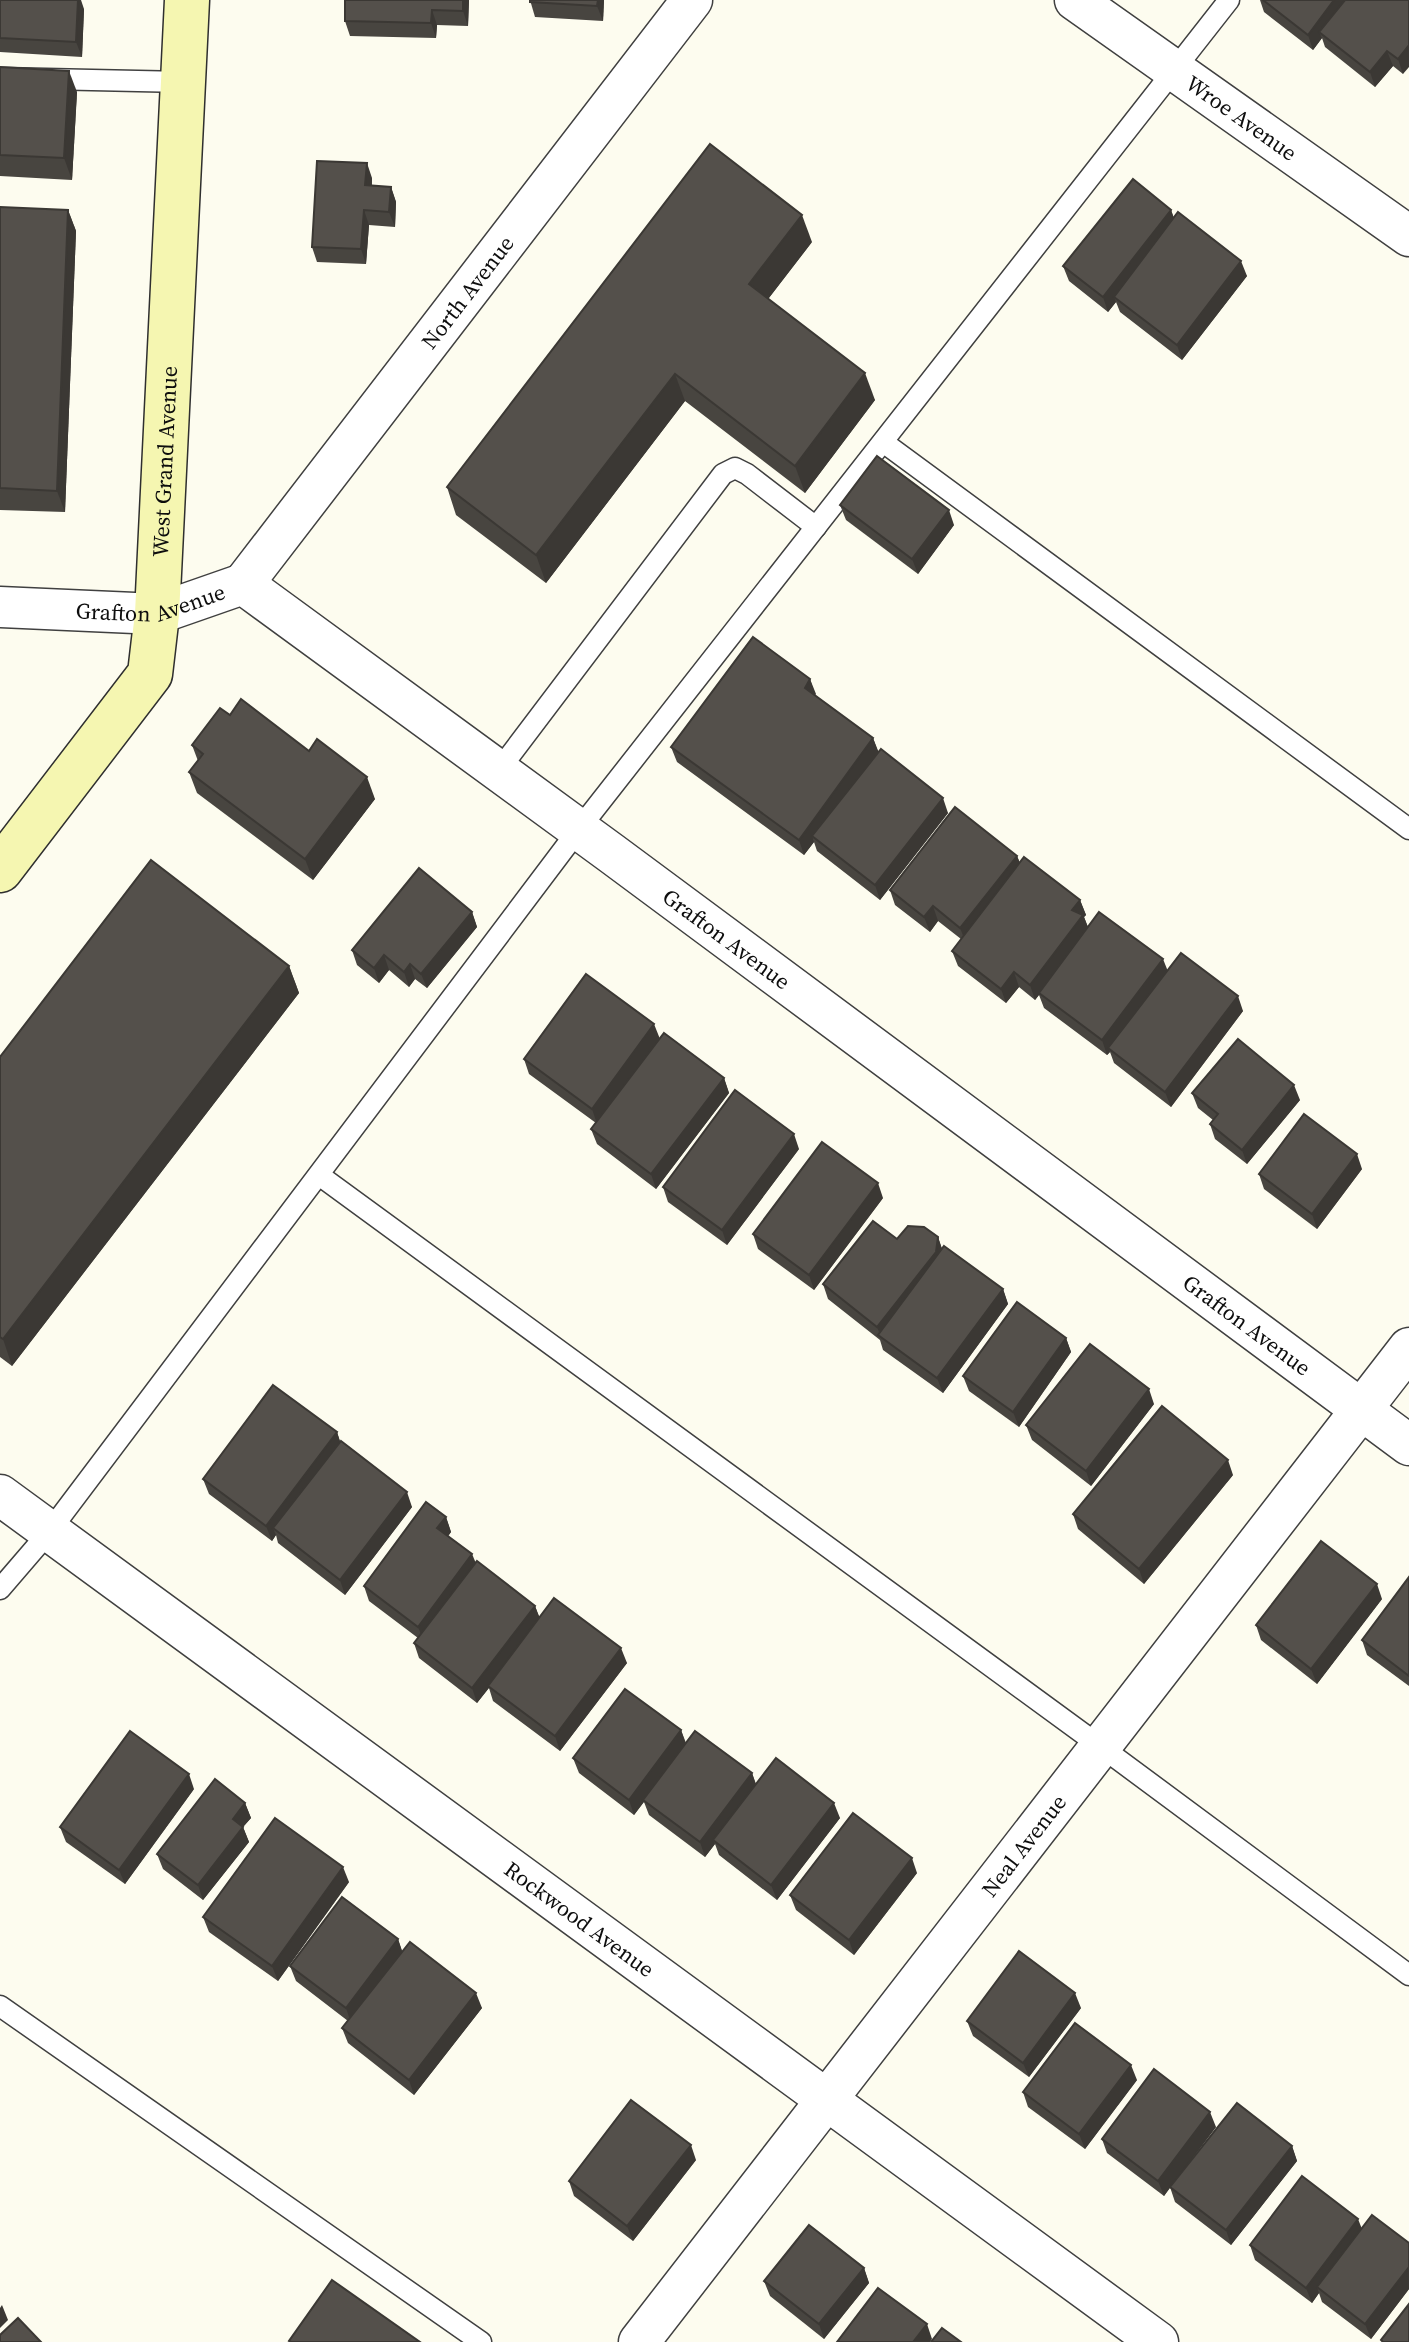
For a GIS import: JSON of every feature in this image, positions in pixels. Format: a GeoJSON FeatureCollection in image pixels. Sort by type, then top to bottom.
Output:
{"type":"FeatureCollection","features":[{"type":"Feature","properties":{"kind":"main road","name":"West Grand Avenue"},"geometry":{"type":"LineString","coordinates":[[0,870],[150,674],[157,614],[187,0]]}},
{"type":"Feature","properties":{"kind":"street","name":"North Avenue"},"geometry":{"type":"LineString","coordinates":[[243,584],[692,0]]}},
{"type":"Feature","properties":{"kind":"street","name":"Wroe Avenue"},"geometry":{"type":"LineString","coordinates":[[1075,0],[1409,236]]}},
{"type":"Feature","properties":{"kind":"street","name":"Grafton Avenue"},"geometry":{"type":"LineString","coordinates":[[0,607],[157,614],[243,584],[579,829],[1409,1445]]}},
{"type":"Feature","properties":{"kind":"street","name":"Neal Avenue"},"geometry":{"type":"LineString","coordinates":[[639,2342],[1409,1348]]}},
{"type":"Feature","properties":{"kind":"street","name":"Rockwood Avenue"},"geometry":{"type":"LineString","coordinates":[[0,1495],[1158,2342]]}},
{"type":"Feature","properties":{"kind":"lane"},"geometry":{"type":"LineString","coordinates":[[0,1589],[49,1532],[579,829],[1229,0]]}},
{"type":"Feature","properties":{"kind":"lane"},"geometry":{"type":"LineString","coordinates":[[0,78],[184,82]]}},
{"type":"Feature","properties":{"kind":"lane"},"geometry":{"type":"LineString","coordinates":[[883,442],[1409,829]]}},
{"type":"Feature","properties":{"kind":"lane"},"geometry":{"type":"LineString","coordinates":[[499,770],[723,474],[735,468],[747,474],[816,527]]}},
{"type":"Feature","properties":{"kind":"lane"},"geometry":{"type":"LineString","coordinates":[[319,1175],[1409,1975]]}},
{"type":"Feature","properties":{"kind":"lane"},"geometry":{"type":"LineString","coordinates":[[0,2006],[481,2342]]}},
{"type":"Feature","properties":{"kind":"building"},"geometry":{"type":"Polygon","coordinates":[[[0,0],[78,0],[76,42],[0,38],[0,0]]]}},
{"type":"Feature","properties":{"kind":"building"},"geometry":{"type":"Polygon","coordinates":[[[345,0],[463,0],[463,11],[432,10],[431,23],[345,21],[345,0]]]}},
{"type":"Feature","properties":{"kind":"building"},"geometry":{"type":"Polygon","coordinates":[[[530,0],[598,0],[597,6],[530,0]]]}},
{"type":"Feature","properties":{"kind":"building"},"geometry":{"type":"Polygon","coordinates":[[[1263,0],[1334,0],[1308,35],[1263,0]]]}},
{"type":"Feature","properties":{"kind":"building"},"geometry":{"type":"Polygon","coordinates":[[[1345,0],[1409,0],[1409,45],[1398,59],[1387,51],[1370,72],[1319,32],[1345,0]]]}},
{"type":"Feature","properties":{"kind":"building"},"geometry":{"type":"Polygon","coordinates":[[[0,67],[69,71],[64,158],[0,155],[0,67]]]}},
{"type":"Feature","properties":{"kind":"building"},"geometry":{"type":"Polygon","coordinates":[[[710,144],[802,215],[749,284],[865,373],[795,466],[675,374],[536,555],[447,487],[710,144]]]}},
{"type":"Feature","properties":{"kind":"building"},"geometry":{"type":"Polygon","coordinates":[[[317,161],[367,163],[365,185],[391,187],[389,212],[364,210],[361,249],[312,247],[317,161]]]}},
{"type":"Feature","properties":{"kind":"building"},"geometry":{"type":"Polygon","coordinates":[[[1133,179],[1171,210],[1103,297],[1063,266],[1133,179]]]}},
{"type":"Feature","properties":{"kind":"building"},"geometry":{"type":"Polygon","coordinates":[[[0,207],[68,210],[57,491],[0,488],[0,207]]]}},
{"type":"Feature","properties":{"kind":"building"},"geometry":{"type":"Polygon","coordinates":[[[1178,212],[1241,261],[1177,345],[1114,297],[1178,212]]]}},
{"type":"Feature","properties":{"kind":"building"},"geometry":{"type":"Polygon","coordinates":[[[877,456],[949,510],[912,559],[840,505],[877,456]]]}},
{"type":"Feature","properties":{"kind":"building"},"geometry":{"type":"Polygon","coordinates":[[[753,637],[810,679],[805,688],[873,738],[799,840],[671,747],[753,637]]]}},
{"type":"Feature","properties":{"kind":"building"},"geometry":{"type":"Polygon","coordinates":[[[241,699],[309,751],[317,739],[367,777],[305,859],[189,772],[203,754],[192,745],[220,708],[230,715],[241,699]]]}},
{"type":"Feature","properties":{"kind":"building"},"geometry":{"type":"Polygon","coordinates":[[[881,749],[943,798],[875,885],[812,836],[881,749]]]}},
{"type":"Feature","properties":{"kind":"building"},"geometry":{"type":"Polygon","coordinates":[[[955,807],[1017,856],[960,928],[933,906],[924,917],[890,890],[955,807]]]}},
{"type":"Feature","properties":{"kind":"building"},"geometry":{"type":"Polygon","coordinates":[[[1024,857],[1080,900],[1072,910],[1083,915],[1030,985],[1014,972],[1001,989],[952,951],[1024,857]]]}},
{"type":"Feature","properties":{"kind":"building"},"geometry":{"type":"Polygon","coordinates":[[[151,860],[289,966],[3,1339],[0,1337],[0,1057],[151,860]]]}},
{"type":"Feature","properties":{"kind":"building"},"geometry":{"type":"Polygon","coordinates":[[[419,868],[472,912],[421,974],[410,964],[404,972],[384,955],[374,968],[352,950],[419,868]]]}},
{"type":"Feature","properties":{"kind":"building"},"geometry":{"type":"Polygon","coordinates":[[[1099,912],[1163,959],[1102,1040],[1039,993],[1099,912]]]}},
{"type":"Feature","properties":{"kind":"building"},"geometry":{"type":"Polygon","coordinates":[[[1181,953],[1238,996],[1165,1092],[1108,1048],[1181,953]]]}},
{"type":"Feature","properties":{"kind":"building"},"geometry":{"type":"Polygon","coordinates":[[[586,974],[654,1024],[592,1109],[524,1059],[586,974]]]}},
{"type":"Feature","properties":{"kind":"building"},"geometry":{"type":"Polygon","coordinates":[[[664,1033],[724,1078],[651,1174],[591,1129],[664,1033]]]}},
{"type":"Feature","properties":{"kind":"building"},"geometry":{"type":"Polygon","coordinates":[[[1238,1039],[1294,1085],[1242,1150],[1210,1124],[1218,1114],[1192,1093],[1238,1039]]]}},
{"type":"Feature","properties":{"kind":"building"},"geometry":{"type":"Polygon","coordinates":[[[735,1090],[794,1134],[722,1230],[663,1187],[735,1090]]]}},
{"type":"Feature","properties":{"kind":"building"},"geometry":{"type":"Polygon","coordinates":[[[1304,1114],[1357,1154],[1312,1214],[1259,1174],[1304,1114]]]}},
{"type":"Feature","properties":{"kind":"building"},"geometry":{"type":"Polygon","coordinates":[[[822,1142],[878,1183],[809,1275],[753,1234],[822,1142]]]}},
{"type":"Feature","properties":{"kind":"building"},"geometry":{"type":"Polygon","coordinates":[[[873,1221],[897,1239],[908,1226],[924,1227],[938,1237],[936,1252],[877,1327],[823,1284],[873,1221]]]}},
{"type":"Feature","properties":{"kind":"building"},"geometry":{"type":"Polygon","coordinates":[[[944,1246],[1003,1289],[937,1378],[878,1335],[944,1246]]]}},
{"type":"Feature","properties":{"kind":"building"},"geometry":{"type":"Polygon","coordinates":[[[1017,1302],[1066,1338],[1013,1412],[963,1376],[1017,1302]]]}},
{"type":"Feature","properties":{"kind":"building"},"geometry":{"type":"Polygon","coordinates":[[[1090,1344],[1149,1389],[1086,1471],[1026,1425],[1090,1344]]]}},
{"type":"Feature","properties":{"kind":"building"},"geometry":{"type":"Polygon","coordinates":[[[273,1385],[337,1432],[266,1526],[203,1479],[273,1385]]]}},
{"type":"Feature","properties":{"kind":"building"},"geometry":{"type":"Polygon","coordinates":[[[1162,1406],[1228,1460],[1139,1569],[1073,1514],[1162,1406]]]}},
{"type":"Feature","properties":{"kind":"building"},"geometry":{"type":"Polygon","coordinates":[[[341,1441],[407,1492],[340,1580],[273,1528],[341,1441]]]}},
{"type":"Feature","properties":{"kind":"building"},"geometry":{"type":"Polygon","coordinates":[[[426,1502],[446,1517],[437,1528],[472,1554],[418,1627],[364,1586],[426,1502]]]}},
{"type":"Feature","properties":{"kind":"building"},"geometry":{"type":"Polygon","coordinates":[[[1321,1541],[1377,1584],[1311,1669],[1256,1625],[1321,1541]]]}},
{"type":"Feature","properties":{"kind":"building"},"geometry":{"type":"Polygon","coordinates":[[[477,1561],[535,1606],[472,1688],[414,1643],[477,1561]]]}},
{"type":"Feature","properties":{"kind":"building"},"geometry":{"type":"Polygon","coordinates":[[[1409,1577],[1409,1676],[1362,1640],[1409,1577]]]}},
{"type":"Feature","properties":{"kind":"building"},"geometry":{"type":"Polygon","coordinates":[[[554,1598],[621,1648],[555,1736],[488,1686],[554,1598]]]}},
{"type":"Feature","properties":{"kind":"building"},"geometry":{"type":"Polygon","coordinates":[[[625,1689],[681,1730],[629,1800],[573,1758],[625,1689]]]}},
{"type":"Feature","properties":{"kind":"building"},"geometry":{"type":"Polygon","coordinates":[[[130,1731],[189,1774],[119,1870],[60,1827],[130,1731]]]}},
{"type":"Feature","properties":{"kind":"building"},"geometry":{"type":"Polygon","coordinates":[[[695,1731],[752,1773],[700,1842],[643,1800],[695,1731]]]}},
{"type":"Feature","properties":{"kind":"building"},"geometry":{"type":"Polygon","coordinates":[[[776,1758],[834,1803],[771,1885],[713,1840],[776,1758]]]}},
{"type":"Feature","properties":{"kind":"building"},"geometry":{"type":"Polygon","coordinates":[[[215,1779],[245,1803],[233,1819],[243,1827],[198,1885],[157,1854],[215,1779]]]}},
{"type":"Feature","properties":{"kind":"building"},"geometry":{"type":"Polygon","coordinates":[[[853,1813],[912,1858],[849,1940],[790,1895],[853,1813]]]}},
{"type":"Feature","properties":{"kind":"building"},"geometry":{"type":"Polygon","coordinates":[[[275,1818],[343,1867],[272,1966],[203,1917],[275,1818]]]}},
{"type":"Feature","properties":{"kind":"building"},"geometry":{"type":"Polygon","coordinates":[[[342,1897],[398,1939],[346,2008],[290,1966],[342,1897]]]}},
{"type":"Feature","properties":{"kind":"building"},"geometry":{"type":"Polygon","coordinates":[[[410,1942],[476,1993],[409,2080],[342,2028],[410,1942]]]}},
{"type":"Feature","properties":{"kind":"building"},"geometry":{"type":"Polygon","coordinates":[[[1019,1951],[1075,1993],[1023,2063],[967,2021],[1019,1951]]]}},
{"type":"Feature","properties":{"kind":"building"},"geometry":{"type":"Polygon","coordinates":[[[1075,2023],[1131,2065],[1079,2134],[1023,2092],[1075,2023]]]}},
{"type":"Feature","properties":{"kind":"building"},"geometry":{"type":"Polygon","coordinates":[[[1154,2069],[1210,2112],[1158,2181],[1102,2139],[1154,2069]]]}},
{"type":"Feature","properties":{"kind":"building"},"geometry":{"type":"Polygon","coordinates":[[[631,2100],[691,2145],[627,2226],[569,2181],[631,2100]]]}},
{"type":"Feature","properties":{"kind":"building"},"geometry":{"type":"Polygon","coordinates":[[[1237,2103],[1292,2146],[1226,2230],[1170,2187],[1237,2103]]]}},
{"type":"Feature","properties":{"kind":"building"},"geometry":{"type":"Polygon","coordinates":[[[1302,2176],[1358,2219],[1306,2288],[1250,2245],[1302,2176]]]}},
{"type":"Feature","properties":{"kind":"building"},"geometry":{"type":"Polygon","coordinates":[[[1372,2215],[1409,2243],[1409,2267],[1365,2324],[1317,2287],[1372,2215]]]}},
{"type":"Feature","properties":{"kind":"building"},"geometry":{"type":"Polygon","coordinates":[[[809,2225],[864,2268],[819,2324],[764,2281],[809,2225]]]}},
{"type":"Feature","properties":{"kind":"building"},"geometry":{"type":"Polygon","coordinates":[[[332,2280],[420,2342],[289,2341],[332,2280]]]}},
{"type":"Feature","properties":{"kind":"building"},"geometry":{"type":"Polygon","coordinates":[[[878,2288],[927,2324],[913,2342],[837,2342],[878,2288]]]}},
{"type":"Feature","properties":{"kind":"building"},"geometry":{"type":"Polygon","coordinates":[[[1409,2304],[1409,2342],[1383,2342],[1381,2340],[1409,2304]]]}},
{"type":"Feature","properties":{"kind":"building"},"geometry":{"type":"Polygon","coordinates":[[[18,2318],[41,2342],[0,2342],[0,2335],[18,2318]]]}},
{"type":"Feature","properties":{"kind":"building"},"geometry":{"type":"Polygon","coordinates":[[[942,2328],[961,2342],[931,2342],[942,2328]]]}}]}
